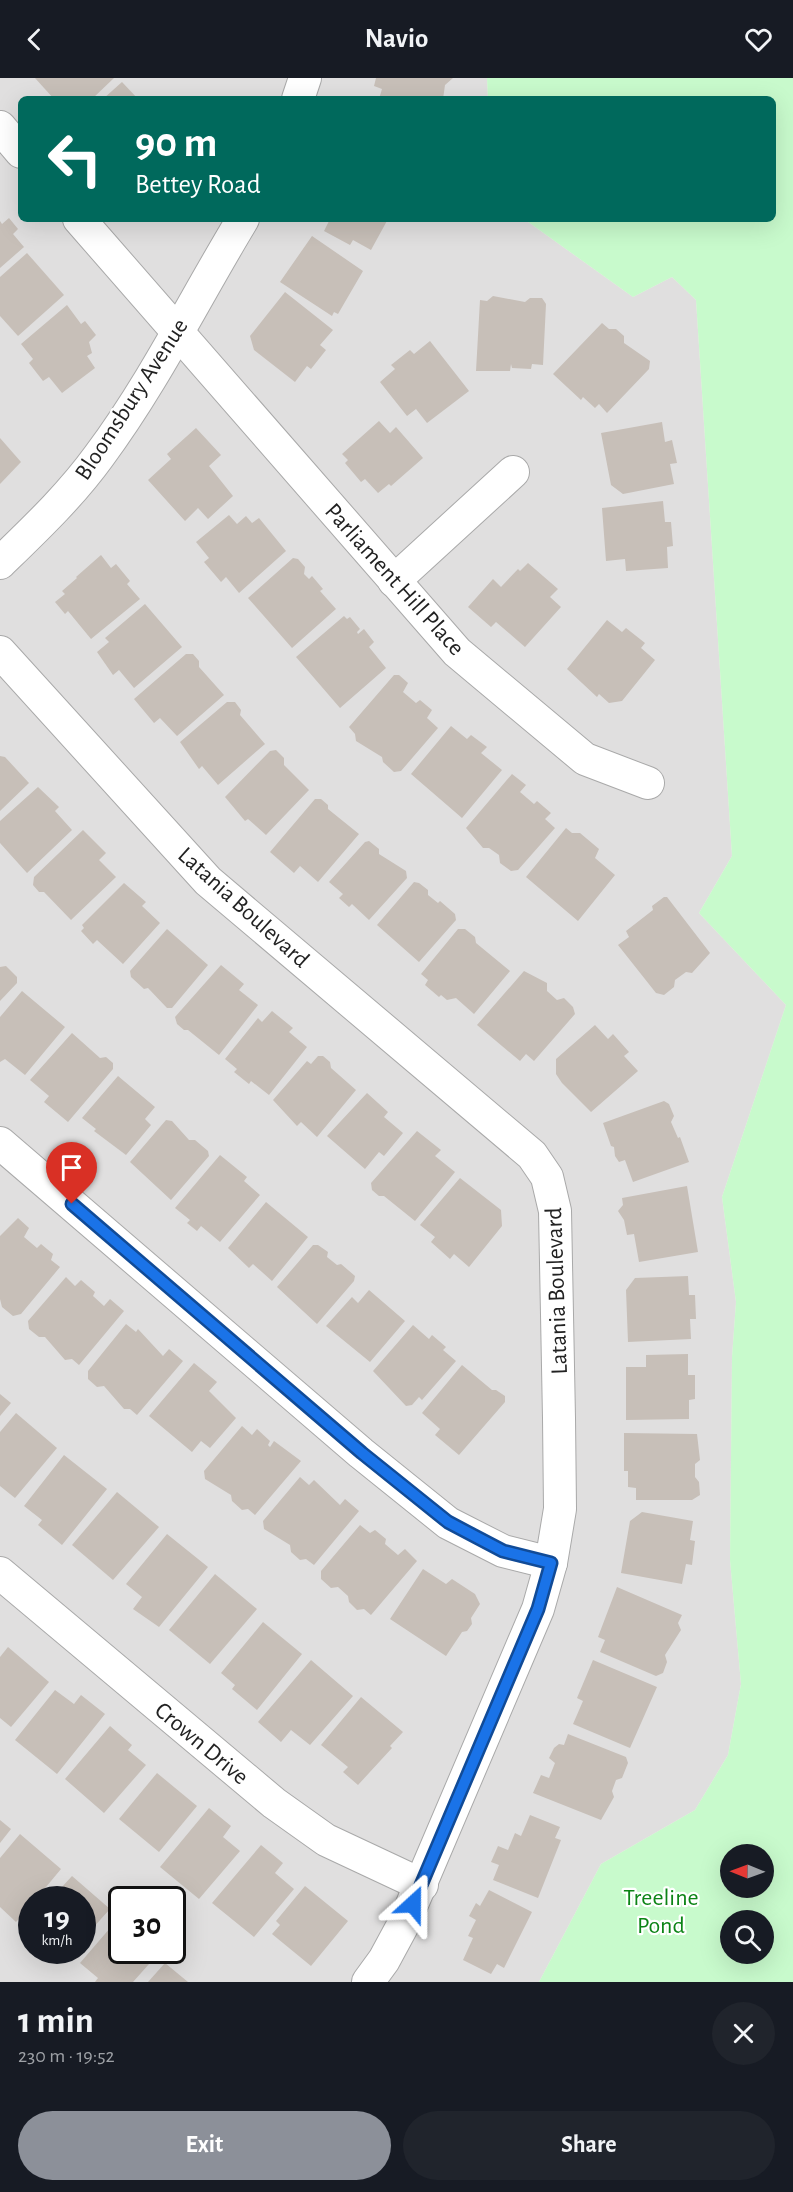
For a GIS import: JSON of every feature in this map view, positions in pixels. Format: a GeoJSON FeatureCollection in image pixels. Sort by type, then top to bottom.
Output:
{"type":"FeatureCollection","features":[{"type":"Feature","properties":{"kind":"street"},"geometry":{"type":"LineString","coordinates":[[299,96],[305,78]]}},
{"type":"Feature","properties":{"kind":"street"},"geometry":{"type":"LineString","coordinates":[[0,127],[18,148]]}},
{"type":"Feature","properties":{"kind":"street","name":"Parliament Hill Place"},"geometry":{"type":"LineString","coordinates":[[82,222],[457,652],[585,759],[648,783]]}},
{"type":"Feature","properties":{"kind":"street","name":"Bloomsbury Avenue"},"geometry":{"type":"LineString","coordinates":[[0,563],[53,511],[100,456],[159,365],[241,222]]}},
{"type":"Feature","properties":{"kind":"street"},"geometry":{"type":"LineString","coordinates":[[394,581],[513,472]]}},
{"type":"Feature","properties":{"kind":"street","name":"Latania Boulevard"},"geometry":{"type":"LineString","coordinates":[[0,652],[208,880],[540,1165],[552,1192],[555,1211],[560,1509],[551,1563],[538,1609],[422,1885],[384,1960],[368,1982]]}},
{"type":"Feature","properties":{"kind":"street"},"geometry":{"type":"LineString","coordinates":[[0,1143],[362,1453],[448,1522],[503,1551],[551,1563]]}},
{"type":"Feature","properties":{"kind":"street","name":"Crown Drive"},"geometry":{"type":"LineString","coordinates":[[0,1574],[274,1803],[326,1840],[422,1885]]}},
{"type":"Feature","properties":{"kind":"shaded area"},"geometry":{"type":"Polygon","coordinates":[[[0,78],[487,78],[488,96],[18,96],[18,222],[528,222],[633,297],[672,277],[696,300],[732,856],[699,913],[786,1005],[722,1197],[736,1302],[732,1357],[730,1560],[741,1684],[728,1755],[695,1810],[601,1864],[539,1982],[0,1982],[0,78]]]}},
{"type":"Feature","properties":{"kind":"green space","name":"Treeline Pond"},"geometry":{"type":"Polygon","coordinates":[[[487,78],[793,78],[793,1982],[539,1982],[601,1864],[695,1810],[728,1755],[741,1684],[730,1560],[732,1357],[736,1302],[722,1197],[786,1005],[699,913],[732,856],[696,300],[672,277],[633,297],[528,222],[776,222],[776,96],[488,96],[487,78]]]}},
{"type":"Feature","properties":{"kind":"building"},"geometry":{"type":"Polygon","coordinates":[[[35,78],[114,78],[95,96],[51,96],[35,78]]]}},
{"type":"Feature","properties":{"kind":"building"},"geometry":{"type":"Polygon","coordinates":[[[376,78],[453,78],[445,85],[443,96],[380,96],[382,89],[374,86],[376,78]]]}},
{"type":"Feature","properties":{"kind":"building"},"geometry":{"type":"Polygon","coordinates":[[[122,82],[135,96],[106,96],[122,82]]]}},
{"type":"Feature","properties":{"kind":"building"},"geometry":{"type":"Polygon","coordinates":[[[9,218],[18,229],[13,234],[24,247],[0,268],[0,221],[2,224],[9,218]]]}},
{"type":"Feature","properties":{"kind":"building"},"geometry":{"type":"Polygon","coordinates":[[[328,222],[386,222],[371,250],[353,240],[350,245],[324,231],[328,222]]]}},
{"type":"Feature","properties":{"kind":"building"},"geometry":{"type":"Polygon","coordinates":[[[312,236],[363,271],[338,314],[334,312],[332,316],[280,282],[312,236]]]}},
{"type":"Feature","properties":{"kind":"building"},"geometry":{"type":"Polygon","coordinates":[[[27,253],[64,295],[18,336],[0,316],[0,277],[27,253]]]}},
{"type":"Feature","properties":{"kind":"building"},"geometry":{"type":"Polygon","coordinates":[[[285,292],[333,330],[320,345],[326,350],[311,369],[307,366],[295,382],[254,350],[250,336],[285,292]]]}},
{"type":"Feature","properties":{"kind":"building"},"geometry":{"type":"Polygon","coordinates":[[[493,296],[525,302],[530,298],[542,298],[546,304],[543,365],[532,364],[531,369],[512,368],[511,364],[510,371],[476,371],[480,300],[487,301],[493,296]]]}},
{"type":"Feature","properties":{"kind":"building"},"geometry":{"type":"Polygon","coordinates":[[[67,305],[81,324],[85,321],[96,335],[89,342],[92,353],[87,356],[95,368],[62,393],[49,377],[43,381],[29,363],[33,359],[21,344],[67,305]]]}},
{"type":"Feature","properties":{"kind":"building"},"geometry":{"type":"Polygon","coordinates":[[[602,323],[609,329],[616,329],[624,336],[624,343],[650,361],[649,369],[607,413],[599,404],[595,408],[583,397],[581,400],[553,374],[602,323]]]}},
{"type":"Feature","properties":{"kind":"building"},"geometry":{"type":"Polygon","coordinates":[[[430,341],[469,391],[427,423],[416,409],[407,416],[380,382],[395,369],[391,365],[410,350],[414,354],[430,341]]]}},
{"type":"Feature","properties":{"kind":"building"},"geometry":{"type":"Polygon","coordinates":[[[379,421],[390,433],[396,427],[423,458],[391,486],[389,484],[378,493],[365,479],[361,482],[345,463],[348,460],[342,454],[379,421]]]}},
{"type":"Feature","properties":{"kind":"building"},"geometry":{"type":"Polygon","coordinates":[[[662,422],[665,442],[672,440],[677,463],[670,464],[674,484],[623,494],[611,485],[601,433],[662,422]]]}},
{"type":"Feature","properties":{"kind":"building"},"geometry":{"type":"Polygon","coordinates":[[[196,428],[221,455],[209,466],[233,496],[208,519],[198,508],[185,521],[148,480],[171,459],[167,454],[196,428]]]}},
{"type":"Feature","properties":{"kind":"building"},"geometry":{"type":"Polygon","coordinates":[[[0,438],[21,462],[0,484],[0,438]]]}},
{"type":"Feature","properties":{"kind":"building"},"geometry":{"type":"Polygon","coordinates":[[[663,501],[665,522],[671,522],[673,546],[667,547],[668,568],[626,571],[625,559],[606,561],[602,508],[663,501]]]}},
{"type":"Feature","properties":{"kind":"building"},"geometry":{"type":"Polygon","coordinates":[[[229,515],[237,524],[246,516],[252,523],[259,518],[286,551],[239,593],[226,577],[221,582],[204,562],[209,558],[196,542],[229,515]]]}},
{"type":"Feature","properties":{"kind":"building"},"geometry":{"type":"Polygon","coordinates":[[[101,555],[111,568],[116,564],[130,581],[127,584],[140,599],[91,639],[68,611],[65,614],[55,602],[65,594],[62,591],[101,555]]]}},
{"type":"Feature","properties":{"kind":"building"},"geometry":{"type":"Polygon","coordinates":[[[293,558],[298,559],[305,567],[304,574],[309,579],[312,576],[323,589],[320,591],[336,609],[292,648],[248,598],[293,558]]]}},
{"type":"Feature","properties":{"kind":"building"},"geometry":{"type":"Polygon","coordinates":[[[528,563],[558,589],[550,597],[561,607],[525,647],[496,622],[491,627],[468,607],[493,579],[501,587],[518,569],[520,571],[528,563]]]}},
{"type":"Feature","properties":{"kind":"building"},"geometry":{"type":"Polygon","coordinates":[[[145,604],[182,647],[134,688],[119,670],[113,675],[97,652],[109,642],[105,638],[145,604]]]}},
{"type":"Feature","properties":{"kind":"building"},"geometry":{"type":"Polygon","coordinates":[[[344,616],[347,619],[350,617],[360,629],[358,634],[364,629],[374,642],[369,647],[386,668],[340,708],[296,657],[344,616]]]}},
{"type":"Feature","properties":{"kind":"building"},"geometry":{"type":"Polygon","coordinates":[[[607,620],[622,632],[626,628],[645,643],[641,648],[655,660],[622,701],[609,703],[599,694],[597,697],[567,669],[607,620]]]}},
{"type":"Feature","properties":{"kind":"building"},"geometry":{"type":"Polygon","coordinates":[[[186,654],[193,654],[199,661],[199,667],[224,695],[177,736],[160,718],[154,723],[134,699],[186,654]]]}},
{"type":"Feature","properties":{"kind":"building"},"geometry":{"type":"Polygon","coordinates":[[[394,675],[399,675],[408,683],[403,692],[416,703],[420,700],[432,710],[427,718],[438,728],[401,771],[394,772],[383,762],[382,757],[356,741],[355,734],[349,727],[394,675]]]}},
{"type":"Feature","properties":{"kind":"building"},"geometry":{"type":"Polygon","coordinates":[[[227,702],[235,702],[241,710],[240,715],[265,744],[218,785],[202,766],[199,769],[180,742],[227,702]]]}},
{"type":"Feature","properties":{"kind":"building"},"geometry":{"type":"Polygon","coordinates":[[[451,726],[467,739],[471,735],[487,747],[481,753],[502,770],[462,818],[411,774],[451,726]]]}},
{"type":"Feature","properties":{"kind":"building"},"geometry":{"type":"Polygon","coordinates":[[[276,750],[284,758],[284,765],[309,790],[266,835],[248,819],[245,821],[225,797],[270,751],[276,750]]]}},
{"type":"Feature","properties":{"kind":"building"},"geometry":{"type":"Polygon","coordinates":[[[0,756],[5,757],[29,783],[0,811],[0,756]]]}},
{"type":"Feature","properties":{"kind":"building"},"geometry":{"type":"Polygon","coordinates":[[[512,774],[526,785],[520,792],[534,804],[537,801],[551,813],[545,819],[555,828],[518,870],[511,871],[500,863],[499,855],[489,848],[483,848],[466,828],[512,774]]]}},
{"type":"Feature","properties":{"kind":"building"},"geometry":{"type":"Polygon","coordinates":[[[38,787],[59,807],[55,811],[72,830],[27,873],[0,843],[0,821],[38,787]]]}},
{"type":"Feature","properties":{"kind":"building"},"geometry":{"type":"Polygon","coordinates":[[[315,799],[321,799],[328,805],[328,809],[359,834],[318,882],[300,866],[294,873],[270,852],[315,799]]]}},
{"type":"Feature","properties":{"kind":"building"},"geometry":{"type":"Polygon","coordinates":[[[566,828],[572,833],[580,833],[599,849],[595,858],[615,875],[578,921],[526,877],[566,828]]]}},
{"type":"Feature","properties":{"kind":"building"},"geometry":{"type":"Polygon","coordinates":[[[83,830],[106,853],[99,860],[116,877],[71,920],[44,892],[39,892],[33,885],[34,877],[83,830]]]}},
{"type":"Feature","properties":{"kind":"building"},"geometry":{"type":"Polygon","coordinates":[[[369,841],[379,849],[379,854],[406,871],[407,878],[369,920],[352,904],[349,907],[339,898],[343,894],[329,882],[365,842],[369,841]]]}},
{"type":"Feature","properties":{"kind":"building"},"geometry":{"type":"Polygon","coordinates":[[[414,882],[428,890],[428,895],[438,903],[440,901],[455,914],[456,920],[419,962],[377,925],[414,882]]]}},
{"type":"Feature","properties":{"kind":"building"},"geometry":{"type":"Polygon","coordinates":[[[124,883],[146,902],[142,906],[160,923],[123,964],[97,940],[93,944],[81,931],[84,928],[82,925],[124,883]]]}},
{"type":"Feature","properties":{"kind":"building"},"geometry":{"type":"Polygon","coordinates":[[[667,897],[710,953],[692,973],[686,972],[675,980],[674,987],[664,995],[656,993],[618,945],[629,937],[626,931],[653,910],[652,906],[667,897]]]}},
{"type":"Feature","properties":{"kind":"building"},"geometry":{"type":"Polygon","coordinates":[[[167,929],[208,965],[172,1008],[167,1008],[148,988],[144,989],[131,977],[130,971],[167,929]]]}},
{"type":"Feature","properties":{"kind":"building"},"geometry":{"type":"Polygon","coordinates":[[[458,929],[465,929],[475,937],[476,943],[510,971],[474,1014],[456,998],[447,1000],[441,995],[439,997],[425,985],[428,980],[421,974],[458,929]]]}},
{"type":"Feature","properties":{"kind":"building"},"geometry":{"type":"Polygon","coordinates":[[[221,965],[244,984],[239,990],[258,1005],[219,1055],[177,1024],[175,1017],[221,965]]]}},
{"type":"Feature","properties":{"kind":"building"},"geometry":{"type":"Polygon","coordinates":[[[6,966],[17,977],[17,983],[0,1001],[0,967],[6,966]]]}},
{"type":"Feature","properties":{"kind":"building"},"geometry":{"type":"Polygon","coordinates":[[[524,971],[547,983],[547,991],[557,1000],[564,998],[573,1007],[575,1014],[534,1061],[526,1054],[520,1061],[477,1025],[524,971]]]}},
{"type":"Feature","properties":{"kind":"building"},"geometry":{"type":"Polygon","coordinates":[[[22,991],[65,1027],[25,1075],[5,1059],[0,1062],[0,1017],[22,991]]]}},
{"type":"Feature","properties":{"kind":"building"},"geometry":{"type":"Polygon","coordinates":[[[272,1011],[293,1028],[289,1032],[307,1047],[269,1095],[251,1081],[249,1084],[234,1072],[237,1069],[225,1059],[258,1018],[262,1022],[272,1011]]]}},
{"type":"Feature","properties":{"kind":"building"},"geometry":{"type":"Polygon","coordinates":[[[595,1025],[608,1039],[613,1034],[629,1052],[624,1056],[638,1071],[591,1112],[556,1074],[556,1059],[595,1025]]]}},
{"type":"Feature","properties":{"kind":"building"},"geometry":{"type":"Polygon","coordinates":[[[72,1033],[100,1058],[106,1057],[113,1063],[113,1069],[68,1122],[44,1102],[49,1096],[30,1080],[72,1033]]]}},
{"type":"Feature","properties":{"kind":"building"},"geometry":{"type":"Polygon","coordinates":[[[318,1056],[323,1056],[330,1062],[331,1068],[356,1090],[317,1137],[301,1122],[297,1126],[273,1100],[307,1061],[311,1064],[318,1056]]]}},
{"type":"Feature","properties":{"kind":"building"},"geometry":{"type":"Polygon","coordinates":[[[118,1076],[155,1107],[145,1119],[151,1125],[126,1155],[94,1131],[96,1129],[82,1118],[118,1076]]]}},
{"type":"Feature","properties":{"kind":"building"},"geometry":{"type":"Polygon","coordinates":[[[367,1093],[388,1112],[384,1117],[403,1133],[384,1156],[379,1152],[365,1169],[327,1136],[367,1093]]]}},
{"type":"Feature","properties":{"kind":"building"},"geometry":{"type":"Polygon","coordinates":[[[664,1101],[669,1104],[674,1116],[671,1122],[678,1138],[680,1137],[689,1162],[633,1182],[625,1160],[619,1162],[615,1156],[614,1147],[611,1146],[603,1123],[664,1101]]]}},
{"type":"Feature","properties":{"kind":"building"},"geometry":{"type":"Polygon","coordinates":[[[166,1120],[172,1121],[189,1140],[195,1140],[208,1151],[209,1156],[171,1200],[130,1162],[166,1120]]]}},
{"type":"Feature","properties":{"kind":"building"},"geometry":{"type":"Polygon","coordinates":[[[417,1131],[441,1150],[435,1156],[455,1172],[415,1221],[384,1196],[379,1196],[372,1190],[371,1183],[417,1131]]]}},
{"type":"Feature","properties":{"kind":"building"},"geometry":{"type":"Polygon","coordinates":[[[220,1155],[247,1177],[244,1181],[260,1195],[220,1242],[201,1226],[197,1231],[187,1223],[190,1220],[175,1208],[220,1155]]]}},
{"type":"Feature","properties":{"kind":"building"},"geometry":{"type":"Polygon","coordinates":[[[460,1178],[501,1210],[502,1226],[469,1267],[454,1254],[450,1259],[431,1242],[435,1237],[420,1225],[460,1178]]]}},
{"type":"Feature","properties":{"kind":"building"},"geometry":{"type":"Polygon","coordinates":[[[687,1186],[698,1252],[639,1262],[634,1234],[627,1235],[624,1220],[618,1211],[623,1205],[622,1198],[687,1186]]]}},
{"type":"Feature","properties":{"kind":"building"},"geometry":{"type":"Polygon","coordinates":[[[266,1202],[308,1237],[272,1281],[253,1264],[249,1268],[228,1248],[266,1202]]]}},
{"type":"Feature","properties":{"kind":"building"},"geometry":{"type":"Polygon","coordinates":[[[18,1218],[29,1228],[24,1237],[37,1248],[41,1244],[53,1254],[51,1260],[60,1267],[21,1314],[13,1316],[2,1307],[0,1299],[0,1236],[18,1218]]]}},
{"type":"Feature","properties":{"kind":"building"},"geometry":{"type":"Polygon","coordinates":[[[313,1245],[318,1245],[328,1252],[327,1257],[337,1265],[341,1264],[355,1276],[354,1281],[317,1324],[277,1287],[313,1245]]]}},
{"type":"Feature","properties":{"kind":"building"},"geometry":{"type":"Polygon","coordinates":[[[688,1276],[689,1295],[695,1295],[696,1319],[690,1319],[691,1339],[628,1342],[626,1290],[635,1278],[688,1276]]]}},
{"type":"Feature","properties":{"kind":"building"},"geometry":{"type":"Polygon","coordinates":[[[66,1277],[75,1286],[81,1280],[95,1292],[93,1296],[104,1306],[110,1299],[124,1311],[79,1365],[72,1359],[65,1360],[45,1337],[39,1337],[29,1329],[28,1321],[66,1277]]]}},
{"type":"Feature","properties":{"kind":"building"},"geometry":{"type":"Polygon","coordinates":[[[369,1290],[405,1321],[370,1362],[326,1326],[352,1297],[358,1303],[369,1290]]]}},
{"type":"Feature","properties":{"kind":"building"},"geometry":{"type":"Polygon","coordinates":[[[126,1324],[136,1332],[138,1329],[163,1356],[169,1349],[183,1361],[137,1415],[130,1409],[124,1409],[104,1386],[97,1387],[88,1379],[88,1371],[126,1324]]]}},
{"type":"Feature","properties":{"kind":"building"},"geometry":{"type":"Polygon","coordinates":[[[413,1325],[429,1339],[432,1335],[446,1347],[443,1350],[456,1361],[422,1400],[419,1397],[412,1405],[406,1406],[373,1371],[413,1325]]]}},
{"type":"Feature","properties":{"kind":"building"},"geometry":{"type":"Polygon","coordinates":[[[688,1354],[688,1375],[695,1375],[695,1399],[689,1400],[689,1419],[626,1420],[626,1367],[646,1367],[646,1355],[688,1354]]]}},
{"type":"Feature","properties":{"kind":"building"},"geometry":{"type":"Polygon","coordinates":[[[194,1363],[217,1382],[209,1391],[236,1418],[210,1448],[201,1441],[192,1452],[149,1416],[194,1363]]]}},
{"type":"Feature","properties":{"kind":"building"},"geometry":{"type":"Polygon","coordinates":[[[462,1365],[492,1390],[505,1396],[505,1402],[459,1455],[435,1435],[440,1429],[422,1413],[462,1365]]]}},
{"type":"Feature","properties":{"kind":"building"},"geometry":{"type":"Polygon","coordinates":[[[0,1394],[11,1403],[0,1416],[0,1394]]]}},
{"type":"Feature","properties":{"kind":"building"},"geometry":{"type":"Polygon","coordinates":[[[16,1413],[57,1448],[15,1498],[0,1486],[0,1432],[16,1413]]]}},
{"type":"Feature","properties":{"kind":"building"},"geometry":{"type":"Polygon","coordinates":[[[242,1426],[252,1435],[257,1429],[270,1441],[268,1445],[270,1447],[274,1441],[301,1461],[255,1515],[248,1509],[242,1510],[232,1501],[231,1495],[205,1479],[204,1471],[242,1426]]]}},
{"type":"Feature","properties":{"kind":"building"},"geometry":{"type":"Polygon","coordinates":[[[624,1433],[697,1434],[700,1460],[695,1464],[695,1477],[699,1482],[700,1495],[692,1500],[636,1500],[636,1488],[628,1487],[628,1471],[624,1471],[624,1433]]]}},
{"type":"Feature","properties":{"kind":"building"},"geometry":{"type":"Polygon","coordinates":[[[64,1455],[107,1489],[62,1545],[38,1525],[42,1520],[24,1506],[64,1455]]]}},
{"type":"Feature","properties":{"kind":"building"},"geometry":{"type":"Polygon","coordinates":[[[300,1477],[309,1485],[314,1480],[340,1505],[345,1499],[359,1511],[314,1565],[306,1559],[300,1560],[291,1552],[290,1545],[264,1529],[263,1521],[300,1477]]]}},
{"type":"Feature","properties":{"kind":"building"},"geometry":{"type":"Polygon","coordinates":[[[117,1492],[159,1527],[113,1580],[72,1545],[117,1492]]]}},
{"type":"Feature","properties":{"kind":"building"},"geometry":{"type":"Polygon","coordinates":[[[642,1512],[693,1521],[690,1540],[695,1541],[692,1565],[686,1564],[682,1584],[621,1573],[630,1521],[642,1512]]]}},
{"type":"Feature","properties":{"kind":"building"},"geometry":{"type":"Polygon","coordinates":[[[360,1525],[370,1533],[375,1530],[386,1539],[385,1544],[398,1555],[405,1549],[417,1561],[371,1615],[364,1609],[357,1610],[349,1602],[348,1596],[338,1587],[331,1588],[321,1579],[321,1571],[360,1525]]]}},
{"type":"Feature","properties":{"kind":"building"},"geometry":{"type":"Polygon","coordinates":[[[167,1534],[208,1567],[159,1627],[133,1609],[142,1597],[126,1584],[167,1534]]]}},
{"type":"Feature","properties":{"kind":"building"},"geometry":{"type":"Polygon","coordinates":[[[423,1569],[446,1584],[452,1579],[475,1594],[480,1604],[471,1618],[472,1624],[467,1631],[462,1632],[446,1656],[390,1619],[423,1569]]]}},
{"type":"Feature","properties":{"kind":"building"},"geometry":{"type":"Polygon","coordinates":[[[215,1574],[257,1609],[210,1664],[169,1630],[215,1574]]]}},
{"type":"Feature","properties":{"kind":"building"},"geometry":{"type":"Polygon","coordinates":[[[617,1587],[682,1615],[678,1623],[681,1630],[665,1655],[667,1662],[663,1673],[656,1676],[600,1652],[605,1640],[598,1637],[617,1587]]]}},
{"type":"Feature","properties":{"kind":"building"},"geometry":{"type":"Polygon","coordinates":[[[263,1622],[302,1654],[257,1710],[232,1689],[235,1685],[221,1673],[263,1622]]]}},
{"type":"Feature","properties":{"kind":"building"},"geometry":{"type":"Polygon","coordinates":[[[8,1647],[49,1682],[11,1727],[0,1718],[0,1657],[8,1647]]]}},
{"type":"Feature","properties":{"kind":"building"},"geometry":{"type":"Polygon","coordinates":[[[311,1660],[353,1696],[310,1745],[291,1730],[281,1742],[258,1722],[311,1660]]]}},
{"type":"Feature","properties":{"kind":"building"},"geometry":{"type":"Polygon","coordinates":[[[593,1660],[657,1687],[630,1748],[573,1724],[583,1701],[577,1698],[593,1660]]]}},
{"type":"Feature","properties":{"kind":"building"},"geometry":{"type":"Polygon","coordinates":[[[55,1690],[74,1704],[81,1695],[105,1714],[57,1774],[15,1740],[55,1690]]]}},
{"type":"Feature","properties":{"kind":"building"},"geometry":{"type":"Polygon","coordinates":[[[361,1697],[403,1732],[390,1746],[392,1748],[358,1785],[343,1772],[348,1767],[321,1745],[361,1697]]]}},
{"type":"Feature","properties":{"kind":"building"},"geometry":{"type":"Polygon","coordinates":[[[110,1726],[132,1745],[128,1750],[146,1765],[104,1813],[65,1779],[110,1726]]]}},
{"type":"Feature","properties":{"kind":"building"},"geometry":{"type":"Polygon","coordinates":[[[568,1734],[626,1757],[628,1763],[622,1778],[616,1780],[612,1791],[614,1797],[601,1820],[533,1793],[541,1775],[549,1778],[555,1763],[549,1758],[554,1748],[559,1744],[564,1745],[568,1734]]]}},
{"type":"Feature","properties":{"kind":"building"},"geometry":{"type":"Polygon","coordinates":[[[157,1773],[197,1806],[159,1852],[119,1819],[157,1773]]]}},
{"type":"Feature","properties":{"kind":"building"},"geometry":{"type":"Polygon","coordinates":[[[209,1808],[231,1826],[223,1837],[240,1851],[199,1899],[186,1886],[160,1867],[209,1808]]]}},
{"type":"Feature","properties":{"kind":"building"},"geometry":{"type":"Polygon","coordinates":[[[530,1815],[560,1827],[555,1838],[561,1840],[538,1898],[493,1880],[499,1865],[491,1862],[498,1846],[508,1850],[515,1833],[521,1836],[530,1815]]]}},
{"type":"Feature","properties":{"kind":"building"},"geometry":{"type":"Polygon","coordinates":[[[0,1820],[11,1829],[0,1843],[0,1820]]]}},
{"type":"Feature","properties":{"kind":"building"},"geometry":{"type":"Polygon","coordinates":[[[20,1834],[61,1869],[47,1886],[18,1886],[18,1920],[16,1922],[0,1907],[0,1858],[20,1834]]]}},
{"type":"Feature","properties":{"kind":"building"},"geometry":{"type":"Polygon","coordinates":[[[261,1845],[283,1863],[275,1873],[294,1889],[254,1937],[212,1903],[261,1845]]]}},
{"type":"Feature","properties":{"kind":"building"},"geometry":{"type":"Polygon","coordinates":[[[72,1876],[84,1886],[63,1886],[72,1876]]]}},
{"type":"Feature","properties":{"kind":"building"},"geometry":{"type":"Polygon","coordinates":[[[305,1886],[348,1921],[311,1966],[272,1934],[280,1925],[276,1921],[305,1886]]]}},
{"type":"Feature","properties":{"kind":"building"},"geometry":{"type":"Polygon","coordinates":[[[489,1890],[532,1912],[504,1968],[497,1964],[491,1974],[463,1960],[473,1938],[468,1936],[476,1920],[469,1916],[476,1903],[480,1906],[489,1890]]]}},
{"type":"Feature","properties":{"kind":"building"},"geometry":{"type":"Polygon","coordinates":[[[96,1897],[108,1907],[108,1911],[96,1924],[96,1897]]]}},
{"type":"Feature","properties":{"kind":"building"},"geometry":{"type":"Polygon","coordinates":[[[108,1930],[108,1964],[149,1964],[133,1982],[95,1982],[98,1978],[81,1964],[96,1964],[96,1944],[108,1930]]]}},
{"type":"Feature","properties":{"kind":"building"},"geometry":{"type":"Polygon","coordinates":[[[166,1964],[188,1982],[148,1982],[166,1964]]]}},
{"type":"Feature","properties":{"kind":"route"},"geometry":{"type":"LineString","coordinates":[[72,1204],[362,1453],[433,1511],[462,1532],[481,1542],[503,1551],[551,1563],[538,1609],[413,1904]]}}]}
